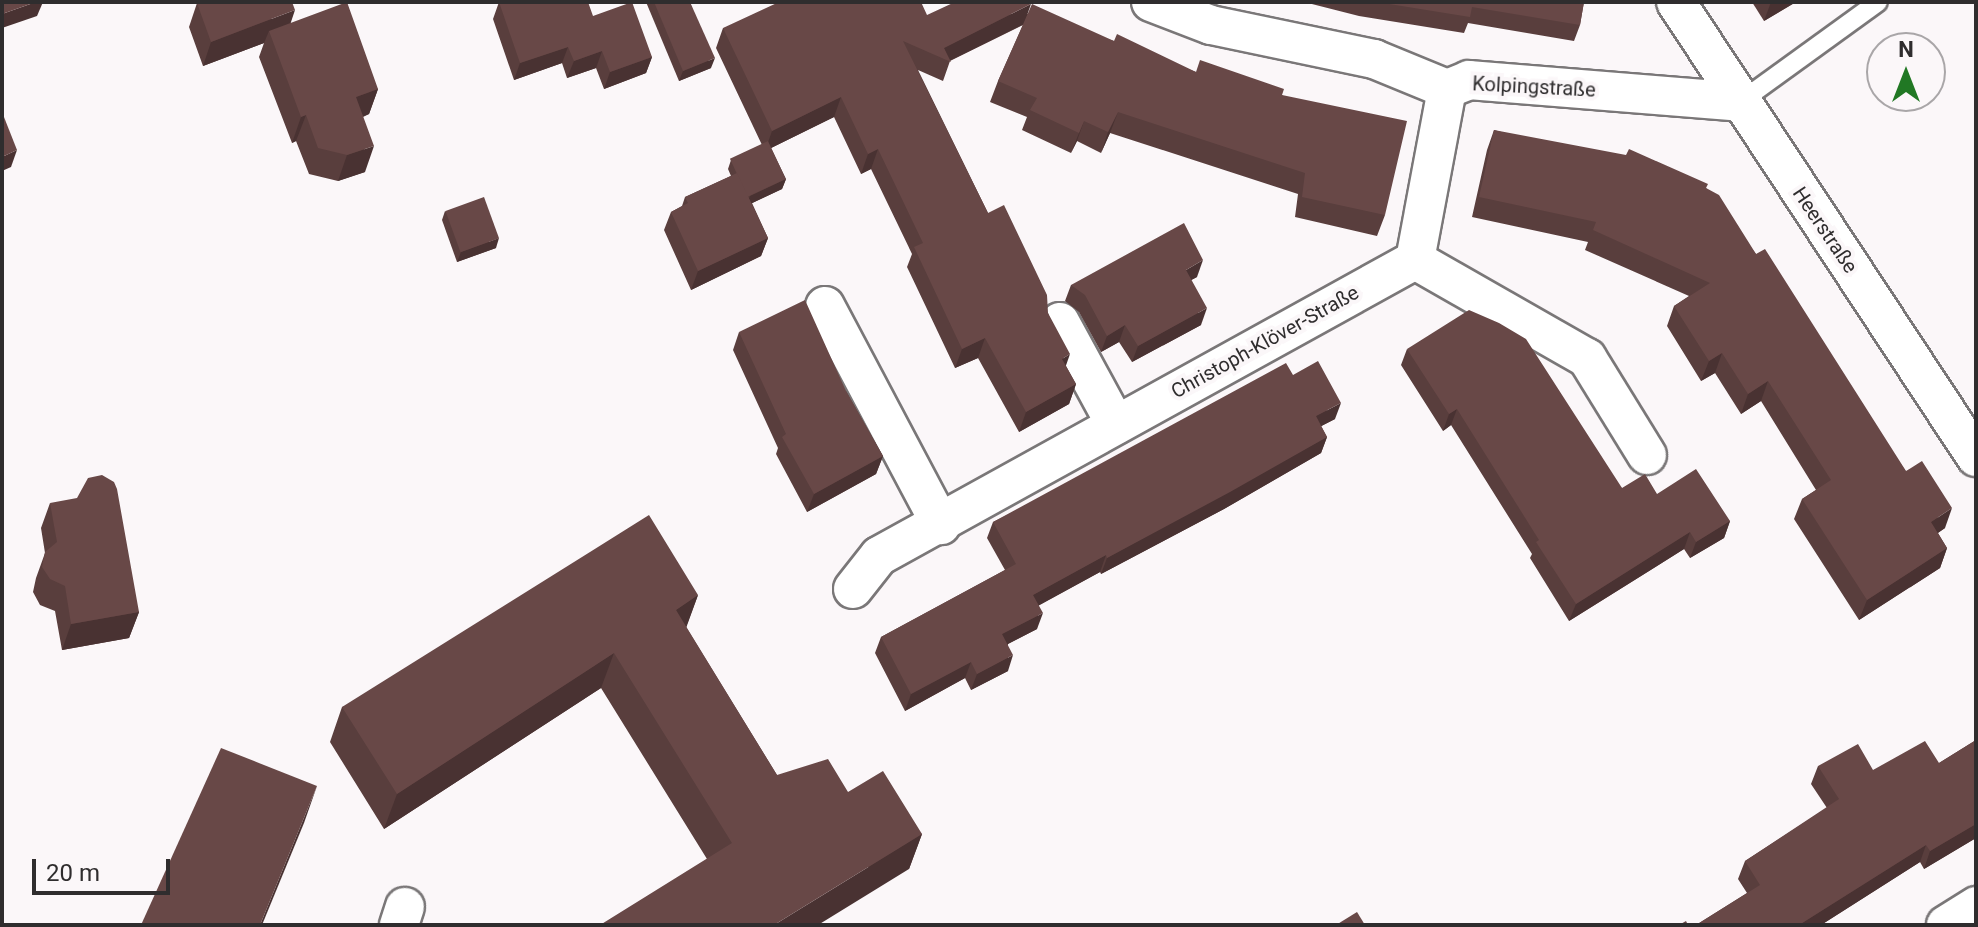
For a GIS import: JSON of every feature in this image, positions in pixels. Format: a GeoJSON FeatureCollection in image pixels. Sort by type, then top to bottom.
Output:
{"type":"FeatureCollection","features":[{"type":"Feature","properties":{"kind":"street","name":"Kolpingstraße"},"geometry":{"type":"LineString","coordinates":[[1151,2],[1211,25],[1374,59],[1447,89],[1469,80],[1740,102]]}},
{"type":"Feature","properties":{"kind":"street","name":"Heerstraße"},"geometry":{"type":"LineString","coordinates":[[1676,2],[1976,457]]}},
{"type":"Feature","properties":{"kind":"street"},"geometry":{"type":"LineString","coordinates":[[1447,89],[1415,260],[1587,358],[1647,455]]}},
{"type":"Feature","properties":{"kind":"street","name":"Christoph-Klöver-Straße"},"geometry":{"type":"LineString","coordinates":[[853,589],[879,556],[941,525],[1415,260]]}},
{"type":"Feature","properties":{"kind":"street"},"geometry":{"type":"LineString","coordinates":[[825,306],[941,525]]}},
{"type":"Feature","properties":{"kind":"street"},"geometry":{"type":"LineString","coordinates":[[1060,322],[1116,425]]}},
{"type":"Feature","properties":{"kind":"street"},"geometry":{"type":"LineString","coordinates":[[1946,925],[1976,906]]}},
{"type":"Feature","properties":{"kind":"lane"},"geometry":{"type":"LineString","coordinates":[[1740,102],[1878,2]]}},
{"type":"Feature","properties":{"kind":"building"},"geometry":{"type":"Polygon","coordinates":[[[2,2],[36,2],[2,14],[2,2]]]}},
{"type":"Feature","properties":{"kind":"building"},"geometry":{"type":"Polygon","coordinates":[[[199,2],[292,2],[295,10],[211,42],[199,2]]]}},
{"type":"Feature","properties":{"kind":"building"},"geometry":{"type":"Polygon","coordinates":[[[347,2],[378,89],[356,97],[374,146],[347,155],[318,148],[306,115],[301,117],[269,31],[347,2]]]}},
{"type":"Feature","properties":{"kind":"building"},"geometry":{"type":"Polygon","coordinates":[[[499,2],[588,2],[593,16],[632,2],[652,57],[610,72],[602,51],[574,61],[568,47],[520,63],[499,2]]]}},
{"type":"Feature","properties":{"kind":"building"},"geometry":{"type":"Polygon","coordinates":[[[654,2],[690,2],[715,58],[683,71],[654,2]]]}},
{"type":"Feature","properties":{"kind":"building"},"geometry":{"type":"Polygon","coordinates":[[[779,2],[921,2],[927,15],[955,2],[1031,4],[944,48],[951,62],[903,41],[988,213],[1004,205],[1047,295],[1048,313],[1070,354],[1062,359],[1076,384],[1026,412],[985,338],[962,349],[914,247],[923,243],[878,149],[868,154],[841,97],[772,131],[723,28],[779,2]]]}},
{"type":"Feature","properties":{"kind":"building"},"geometry":{"type":"Polygon","coordinates":[[[1377,2],[1584,2],[1580,25],[1472,7],[1470,17],[1377,2]]]}},
{"type":"Feature","properties":{"kind":"building"},"geometry":{"type":"Polygon","coordinates":[[[1032,4],[1114,41],[1117,34],[1196,72],[1200,60],[1284,89],[1282,95],[1407,121],[1385,215],[1302,197],[1305,173],[1118,112],[1108,132],[1084,121],[1079,133],[1030,110],[1037,98],[998,81],[1032,4]]]}},
{"type":"Feature","properties":{"kind":"building"},"geometry":{"type":"Polygon","coordinates":[[[2,112],[17,150],[2,157],[2,112]]]}},
{"type":"Feature","properties":{"kind":"building"},"geometry":{"type":"Polygon","coordinates":[[[1494,130],[1626,155],[1629,149],[1708,184],[1706,188],[1719,195],[1756,254],[1765,249],[1906,471],[1922,461],[1952,508],[1931,522],[1947,548],[1867,600],[1802,499],[1831,480],[1768,381],[1748,394],[1722,353],[1709,361],[1674,306],[1710,283],[1593,230],[1596,222],[1479,197],[1494,130]]]}},
{"type":"Feature","properties":{"kind":"building"},"geometry":{"type":"Polygon","coordinates":[[[768,141],[786,179],[748,197],[730,159],[768,141]]]}},
{"type":"Feature","properties":{"kind":"building"},"geometry":{"type":"Polygon","coordinates":[[[737,173],[768,238],[698,271],[671,212],[688,203],[685,197],[737,173]]]}},
{"type":"Feature","properties":{"kind":"building"},"geometry":{"type":"Polygon","coordinates":[[[484,197],[499,238],[461,252],[445,211],[484,197]]]}},
{"type":"Feature","properties":{"kind":"building"},"geometry":{"type":"Polygon","coordinates":[[[1184,223],[1203,260],[1186,270],[1207,308],[1138,346],[1125,325],[1107,336],[1085,295],[1071,285],[1184,223]]]}},
{"type":"Feature","properties":{"kind":"building"},"geometry":{"type":"Polygon","coordinates":[[[805,300],[846,391],[883,456],[814,494],[782,437],[786,434],[739,332],[805,300]]]}},
{"type":"Feature","properties":{"kind":"building"},"geometry":{"type":"Polygon","coordinates":[[[1469,310],[1526,339],[1622,488],[1645,474],[1657,494],[1696,469],[1730,521],[1696,542],[1690,532],[1576,604],[1457,409],[1449,414],[1407,349],[1469,310]]]}},
{"type":"Feature","properties":{"kind":"building"},"geometry":{"type":"Polygon","coordinates":[[[1318,361],[1341,403],[1316,416],[1327,437],[1230,492],[1033,595],[1043,613],[1002,634],[1013,655],[977,674],[971,662],[911,694],[881,637],[1016,564],[993,522],[1286,363],[1293,375],[1318,361]]]}},
{"type":"Feature","properties":{"kind":"building"},"geometry":{"type":"Polygon","coordinates":[[[102,475],[114,482],[117,489],[139,612],[71,624],[65,586],[50,579],[42,567],[45,552],[57,542],[50,503],[77,498],[88,478],[102,475]]]}},
{"type":"Feature","properties":{"kind":"building"},"geometry":{"type":"Polygon","coordinates":[[[649,515],[698,595],[676,610],[777,775],[828,759],[848,792],[883,771],[922,834],[774,925],[600,925],[732,843],[614,653],[397,794],[342,707],[649,515]]]}},
{"type":"Feature","properties":{"kind":"building"},"geometry":{"type":"Polygon","coordinates":[[[1976,740],[1976,824],[1930,851],[1926,845],[1799,925],[1696,925],[1760,885],[1745,861],[1839,799],[1818,766],[1858,744],[1873,770],[1925,741],[1939,763],[1976,740]]]}},
{"type":"Feature","properties":{"kind":"building"},"geometry":{"type":"Polygon","coordinates":[[[221,748],[317,786],[260,925],[141,925],[221,748]]]}},
{"type":"Feature","properties":{"kind":"building"},"geometry":{"type":"Polygon","coordinates":[[[1357,912],[1365,925],[1336,925],[1357,912]]]}}]}
